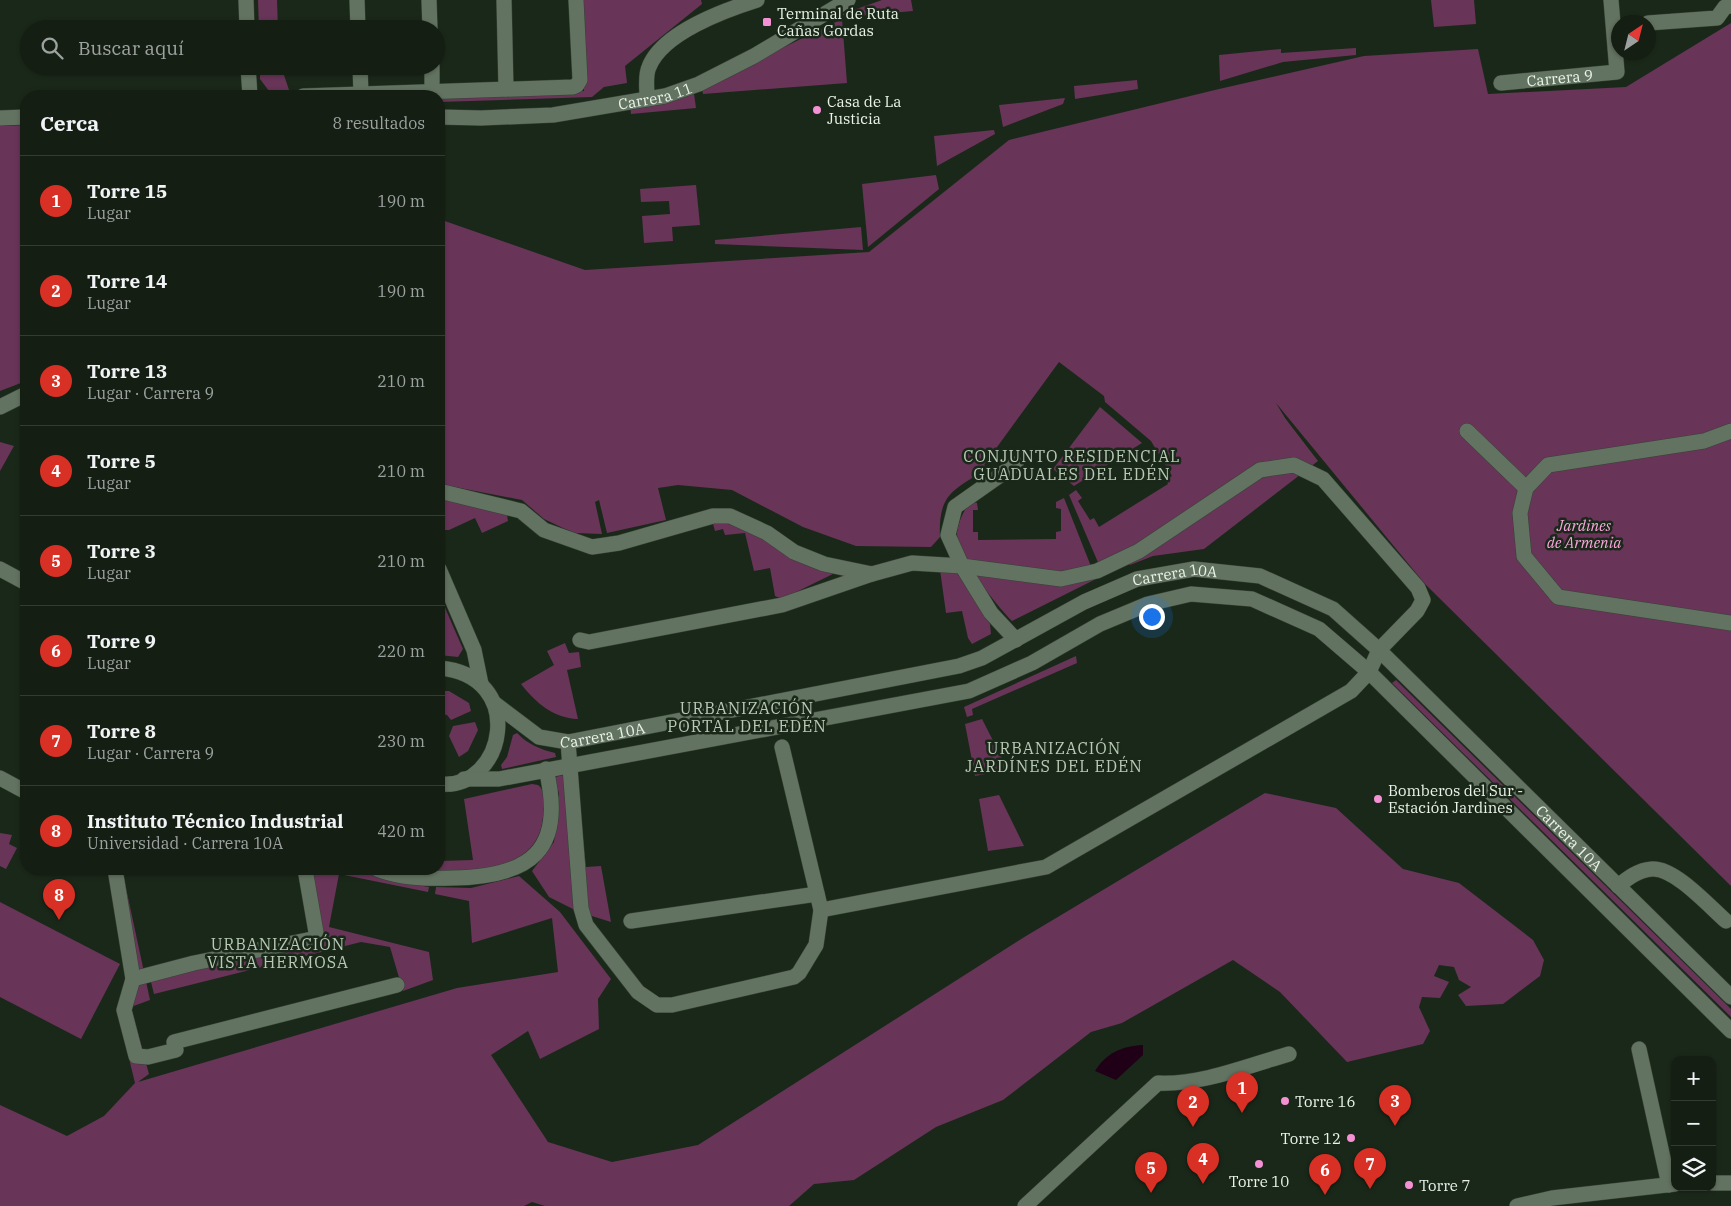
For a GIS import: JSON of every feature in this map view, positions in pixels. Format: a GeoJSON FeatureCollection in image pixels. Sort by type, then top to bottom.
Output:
{"type":"FeatureCollection","features":[{"type":"Feature","properties":{"kind":"street"},"geometry":{"type":"LineString","coordinates":[[246,0],[247,20]]}},
{"type":"Feature","properties":{"kind":"street"},"geometry":{"type":"LineString","coordinates":[[357,0],[358,20]]}},
{"type":"Feature","properties":{"kind":"street"},"geometry":{"type":"LineString","coordinates":[[430,0],[430,20]]}},
{"type":"Feature","properties":{"kind":"street"},"geometry":{"type":"LineString","coordinates":[[504,0],[506,89]]}},
{"type":"Feature","properties":{"kind":"street"},"geometry":{"type":"LineString","coordinates":[[445,91],[573,87],[578,85],[580,80],[576,0]]}},
{"type":"Feature","properties":{"kind":"street"},"geometry":{"type":"LineString","coordinates":[[647,97],[648,69],[653,58],[663,48],[682,33],[719,12],[757,0]]}},
{"type":"Feature","properties":{"kind":"street"},"geometry":{"type":"LineString","coordinates":[[1611,0],[1614,15]]}},
{"type":"Feature","properties":{"kind":"street","name":"Carrera 11"},"geometry":{"type":"LineString","coordinates":[[445,116],[481,118],[553,115],[647,97],[665,96],[699,84],[754,56],[843,1]]}},
{"type":"Feature","properties":{"kind":"street"},"geometry":{"type":"LineString","coordinates":[[1656,22],[1717,18],[1726,5]]}},
{"type":"Feature","properties":{"kind":"street","name":"Carrera 9"},"geometry":{"type":"LineString","coordinates":[[1501,83],[1617,72],[1617,60]]}},
{"type":"Feature","properties":{"kind":"street"},"geometry":{"type":"LineString","coordinates":[[249,75],[250,90]]}},
{"type":"Feature","properties":{"kind":"street"},"geometry":{"type":"LineString","coordinates":[[360,75],[361,90]]}},
{"type":"Feature","properties":{"kind":"street"},"geometry":{"type":"LineString","coordinates":[[432,75],[432,90]]}},
{"type":"Feature","properties":{"kind":"street"},"geometry":{"type":"LineString","coordinates":[[0,118],[20,117]]}},
{"type":"Feature","properties":{"kind":"street"},"geometry":{"type":"LineString","coordinates":[[0,406],[20,397]]}},
{"type":"Feature","properties":{"kind":"street"},"geometry":{"type":"LineString","coordinates":[[1731,431],[1704,441],[1548,465],[1526,488],[1520,513],[1524,556],[1558,597],[1731,624]]}},
{"type":"Feature","properties":{"kind":"street"},"geometry":{"type":"LineString","coordinates":[[1467,432],[1526,488]]}},
{"type":"Feature","properties":{"kind":"street"},"geometry":{"type":"LineString","coordinates":[[1016,464],[955,508],[948,535],[962,566],[990,612],[1016,640]]}},
{"type":"Feature","properties":{"kind":"street"},"geometry":{"type":"LineString","coordinates":[[580,640],[589,642],[782,605],[872,574],[912,563],[962,566],[1060,579],[1097,571],[1139,551],[1260,470],[1294,465],[1323,479],[1418,588],[1423,600],[1417,611],[1380,650],[1369,672],[1351,691],[1046,867],[822,910]]}},
{"type":"Feature","properties":{"kind":"street"},"geometry":{"type":"LineString","coordinates":[[445,493],[521,512],[544,530],[592,547],[619,543],[713,516],[730,516],[767,533],[794,552],[824,564],[872,574]]}},
{"type":"Feature","properties":{"kind":"street"},"geometry":{"type":"LineString","coordinates":[[0,569],[20,580]]}},
{"type":"Feature","properties":{"kind":"street","name":"Carrera 10A"},"geometry":{"type":"LineString","coordinates":[[494,703],[539,737],[568,742],[959,666],[982,658],[1084,602],[1137,579],[1194,569],[1260,576],[1333,609],[1380,650],[1731,996]]}},
{"type":"Feature","properties":{"kind":"street"},"geometry":{"type":"LineString","coordinates":[[445,583],[474,650],[481,684],[494,703],[499,725],[495,748],[483,766],[464,779]]}},
{"type":"Feature","properties":{"kind":"street"},"geometry":{"type":"LineString","coordinates":[[445,783],[464,779],[499,779],[969,691],[1032,663],[1100,624],[1148,604],[1192,594],[1252,599],[1319,629],[1369,672],[1731,1031]]}},
{"type":"Feature","properties":{"kind":"street"},"geometry":{"type":"LineString","coordinates":[[445,669],[462,672],[481,684]]}},
{"type":"Feature","properties":{"kind":"street"},"geometry":{"type":"LineString","coordinates":[[568,742],[581,908],[586,925],[638,992],[657,1005],[672,1005],[794,977],[800,973],[816,945],[822,910],[782,746]]}},
{"type":"Feature","properties":{"kind":"street"},"geometry":{"type":"LineString","coordinates":[[406,875],[434,879],[492,876],[530,861],[548,834],[552,814],[552,794],[546,769]]}},
{"type":"Feature","properties":{"kind":"street"},"geometry":{"type":"LineString","coordinates":[[0,778],[20,789]]}},
{"type":"Feature","properties":{"kind":"street"},"geometry":{"type":"LineString","coordinates":[[1618,886],[1634,874],[1652,868],[1669,872],[1726,921]]}},
{"type":"Feature","properties":{"kind":"street"},"geometry":{"type":"LineString","coordinates":[[116,875],[133,979],[124,1010],[136,1056],[148,1057],[176,1050],[174,1042],[397,985]]}},
{"type":"Feature","properties":{"kind":"street"},"geometry":{"type":"LineString","coordinates":[[133,979],[194,963],[317,938],[306,875]]}},
{"type":"Feature","properties":{"kind":"street"},"geometry":{"type":"LineString","coordinates":[[308,887],[314,875]]}},
{"type":"Feature","properties":{"kind":"street"},"geometry":{"type":"LineString","coordinates":[[631,921],[818,894]]}},
{"type":"Feature","properties":{"kind":"street"},"geometry":{"type":"LineString","coordinates":[[1639,1049],[1671,1180]]}},
{"type":"Feature","properties":{"kind":"street"},"geometry":{"type":"LineString","coordinates":[[1035,1203],[1158,1083],[1174,1084],[1191,1081],[1289,1054]]}},
{"type":"Feature","properties":{"kind":"street"},"geometry":{"type":"LineString","coordinates":[[1716,1183],[1731,1183]]}},
{"type":"Feature","properties":{"kind":"street"},"geometry":{"type":"LineString","coordinates":[[1517,1206],[1552,1198],[1671,1184]]}},
{"type":"Feature","properties":{"kind":"green space"},"geometry":{"type":"Polygon","coordinates":[[[258,0],[277,0],[278,20],[259,20],[258,0]]]}},
{"type":"Feature","properties":{"kind":"green space"},"geometry":{"type":"Polygon","coordinates":[[[579,0],[701,0],[702,4],[625,66],[627,83],[604,87],[592,97],[445,102],[445,95],[584,91],[579,0]]]}},
{"type":"Feature","properties":{"kind":"green space"},"geometry":{"type":"Polygon","coordinates":[[[882,0],[911,0],[913,11],[846,17],[842,14],[882,0]]]}},
{"type":"Feature","properties":{"kind":"green space"},"geometry":{"type":"Polygon","coordinates":[[[1431,0],[1474,0],[1476,24],[1434,27],[1431,0]]]}},
{"type":"Feature","properties":{"kind":"green space"},"geometry":{"type":"Polygon","coordinates":[[[842,19],[847,83],[703,94],[702,87],[842,19]]]}},
{"type":"Feature","properties":{"kind":"green space","name":"Jardines de Armenia"},"geometry":{"type":"Polygon","coordinates":[[[1731,23],[1731,886],[1425,584],[1276,403],[1285,418],[1318,461],[1204,549],[1153,556],[1130,565],[1125,559],[1100,567],[1069,495],[1076,490],[1082,498],[1078,501],[1090,520],[1094,518],[1099,527],[1168,484],[1166,479],[1172,476],[1151,441],[1105,402],[1104,396],[1059,362],[984,465],[988,468],[957,488],[945,502],[940,522],[940,537],[931,547],[856,546],[803,527],[732,490],[678,485],[658,488],[666,520],[607,533],[599,500],[595,502],[602,534],[575,533],[563,528],[544,519],[522,500],[445,485],[445,221],[585,270],[869,252],[1009,140],[1364,56],[1478,49],[1488,94],[1626,87],[1731,23]]]}},
{"type":"Feature","properties":{"kind":"green space"},"geometry":{"type":"Polygon","coordinates":[[[1356,48],[1356,55],[1283,62],[1220,81],[1219,55],[1281,49],[1281,53],[1356,48]]]}},
{"type":"Feature","properties":{"kind":"green space"},"geometry":{"type":"Polygon","coordinates":[[[260,75],[284,75],[289,90],[268,90],[260,79],[260,75]]]}},
{"type":"Feature","properties":{"kind":"green space"},"geometry":{"type":"Polygon","coordinates":[[[1137,80],[1138,89],[1075,99],[1074,86],[1137,80]]]}},
{"type":"Feature","properties":{"kind":"green space"},"geometry":{"type":"Polygon","coordinates":[[[693,87],[696,108],[631,114],[630,105],[693,87]]]}},
{"type":"Feature","properties":{"kind":"green space"},"geometry":{"type":"Polygon","coordinates":[[[1065,98],[1063,104],[1003,127],[999,105],[1065,98]]]}},
{"type":"Feature","properties":{"kind":"green space"},"geometry":{"type":"Polygon","coordinates":[[[20,125],[20,383],[0,391],[0,126],[20,125]]]}},
{"type":"Feature","properties":{"kind":"green space"},"geometry":{"type":"Polygon","coordinates":[[[994,130],[995,134],[937,166],[934,136],[994,130]]]}},
{"type":"Feature","properties":{"kind":"green space"},"geometry":{"type":"Polygon","coordinates":[[[936,175],[939,189],[868,247],[862,184],[936,175]]]}},
{"type":"Feature","properties":{"kind":"green space"},"geometry":{"type":"Polygon","coordinates":[[[696,185],[700,225],[672,227],[673,241],[644,243],[642,216],[670,214],[669,201],[641,202],[640,189],[696,185]]]}},
{"type":"Feature","properties":{"kind":"green space"},"geometry":{"type":"Polygon","coordinates":[[[861,227],[863,250],[715,244],[715,240],[861,227]]]}},
{"type":"Feature","properties":{"kind":"green space"},"geometry":{"type":"Polygon","coordinates":[[[1100,407],[1142,443],[1074,486],[1053,469],[1100,407]]]}},
{"type":"Feature","properties":{"kind":"green space"},"geometry":{"type":"Polygon","coordinates":[[[0,442],[14,446],[0,471],[0,442]]]}},
{"type":"Feature","properties":{"kind":"green space"},"geometry":{"type":"Polygon","coordinates":[[[1064,498],[1096,579],[1012,621],[978,580],[963,554],[958,543],[957,533],[962,517],[970,501],[977,503],[978,510],[973,510],[973,532],[978,532],[978,540],[1056,539],[1056,532],[1061,531],[1061,509],[1056,508],[1056,502],[1064,498]]]}},
{"type":"Feature","properties":{"kind":"green space"},"geometry":{"type":"Polygon","coordinates":[[[445,500],[507,515],[508,521],[482,533],[475,518],[445,530],[445,500]]]}},
{"type":"Feature","properties":{"kind":"green space"},"geometry":{"type":"Polygon","coordinates":[[[726,523],[754,533],[835,573],[782,599],[775,596],[770,568],[754,571],[745,533],[725,535],[723,529],[715,531],[713,524],[726,523]]]}},
{"type":"Feature","properties":{"kind":"green space"},"geometry":{"type":"Polygon","coordinates":[[[940,570],[957,573],[990,624],[991,634],[972,644],[968,638],[962,611],[946,613],[940,570]]]}},
{"type":"Feature","properties":{"kind":"green space"},"geometry":{"type":"Polygon","coordinates":[[[445,608],[463,649],[458,657],[445,656],[445,608]]]}},
{"type":"Feature","properties":{"kind":"green space"},"geometry":{"type":"Polygon","coordinates":[[[565,643],[569,653],[579,652],[581,667],[567,670],[578,719],[561,716],[546,708],[521,684],[554,665],[547,651],[565,643]]]}},
{"type":"Feature","properties":{"kind":"green space"},"geometry":{"type":"Polygon","coordinates":[[[1076,656],[1077,663],[972,709],[973,715],[967,717],[964,707],[1076,656]]]}},
{"type":"Feature","properties":{"kind":"green space"},"geometry":{"type":"Polygon","coordinates":[[[1396,680],[1731,1009],[1731,1017],[1392,683],[1396,680]]]}},
{"type":"Feature","properties":{"kind":"green space"},"geometry":{"type":"Polygon","coordinates":[[[445,691],[449,691],[469,703],[471,711],[451,720],[445,715],[445,691]]]}},
{"type":"Feature","properties":{"kind":"green space"},"geometry":{"type":"Polygon","coordinates":[[[982,719],[1008,770],[975,776],[965,724],[982,719]]]}},
{"type":"Feature","properties":{"kind":"green space"},"geometry":{"type":"Polygon","coordinates":[[[475,722],[478,730],[468,751],[459,757],[449,736],[453,726],[475,722]]]}},
{"type":"Feature","properties":{"kind":"green space"},"geometry":{"type":"Polygon","coordinates":[[[517,733],[535,746],[555,753],[556,757],[502,769],[501,765],[507,757],[513,735],[517,733]]]}},
{"type":"Feature","properties":{"kind":"green space"},"geometry":{"type":"Polygon","coordinates":[[[576,772],[586,867],[601,866],[611,922],[579,912],[549,897],[532,871],[554,842],[559,794],[555,777],[576,772]]]}},
{"type":"Feature","properties":{"kind":"green space"},"geometry":{"type":"Polygon","coordinates":[[[532,784],[538,785],[543,792],[544,800],[543,817],[538,837],[526,852],[510,863],[490,869],[445,873],[445,861],[473,860],[464,799],[532,784]]]}},
{"type":"Feature","properties":{"kind":"green space"},"geometry":{"type":"Polygon","coordinates":[[[1265,793],[1336,808],[1403,869],[1459,883],[1533,940],[1544,960],[1540,976],[1503,1004],[1466,1006],[1458,995],[1471,987],[1459,980],[1454,967],[1439,965],[1434,976],[1449,982],[1440,998],[1422,997],[1419,1007],[1430,1031],[1423,1044],[1347,1062],[1280,992],[1233,960],[1122,1023],[1091,1032],[1003,1100],[936,1127],[854,1180],[814,1184],[789,1206],[545,1206],[532,1202],[524,1206],[0,1206],[0,1105],[67,1136],[104,1116],[135,1083],[118,1014],[129,972],[110,875],[123,875],[150,1000],[131,1007],[149,1074],[138,1082],[457,988],[558,972],[552,918],[472,943],[469,901],[435,894],[436,887],[471,888],[519,876],[560,912],[611,979],[598,999],[599,1029],[540,1059],[528,1031],[491,1055],[548,1142],[612,1162],[698,1145],[1026,936],[1265,793]]]}},
{"type":"Feature","properties":{"kind":"green space"},"geometry":{"type":"Polygon","coordinates":[[[999,795],[1024,846],[988,851],[979,799],[999,795]]]}},
{"type":"Feature","properties":{"kind":"green space"},"geometry":{"type":"Polygon","coordinates":[[[0,833],[12,835],[9,844],[17,848],[6,869],[0,866],[0,833]]]}},
{"type":"Feature","properties":{"kind":"green space"},"geometry":{"type":"Polygon","coordinates":[[[309,875],[339,875],[329,927],[429,952],[433,980],[403,991],[390,947],[361,942],[154,994],[149,974],[321,940],[309,875]]]}},
{"type":"Feature","properties":{"kind":"green space"},"geometry":{"type":"Polygon","coordinates":[[[344,875],[375,875],[388,880],[429,887],[428,892],[344,875]]]}},
{"type":"Feature","properties":{"kind":"green space"},"geometry":{"type":"Polygon","coordinates":[[[0,902],[120,964],[81,1039],[0,997],[0,902]]]}},
{"type":"Feature","properties":{"kind":"shaded area"},"geometry":{"type":"Polygon","coordinates":[[[1143,1045],[1143,1055],[1116,1080],[1095,1071],[1109,1055],[1121,1049],[1143,1045]]]}},
{"type":"Feature","properties":{"kind":"place","name":"Terminal de Ruta Cañas Gordas"},"geometry":{"type":"Point","coordinates":[767,22]}},
{"type":"Feature","properties":{"kind":"place","name":"Casa de La Justicia"},"geometry":{"type":"Point","coordinates":[817,110]}},
{"type":"Feature","properties":{"kind":"place","name":"Bomberos del Sur - Estación Jardines"},"geometry":{"type":"Point","coordinates":[1378,799]}},
{"type":"Feature","properties":{"kind":"place","name":"Instituto Técnico Industrial"},"geometry":{"type":"Point","coordinates":[59,920]}},
{"type":"Feature","properties":{"kind":"place","name":"Torre 16"},"geometry":{"type":"Point","coordinates":[1285,1101]}},
{"type":"Feature","properties":{"kind":"place","name":"Torre 15"},"geometry":{"type":"Point","coordinates":[1242,1113]}},
{"type":"Feature","properties":{"kind":"place","name":"Torre 13"},"geometry":{"type":"Point","coordinates":[1395,1126]}},
{"type":"Feature","properties":{"kind":"place","name":"Torre 14"},"geometry":{"type":"Point","coordinates":[1193,1127]}},
{"type":"Feature","properties":{"kind":"place","name":"Torre 12"},"geometry":{"type":"Point","coordinates":[1351,1138]}},
{"type":"Feature","properties":{"kind":"place","name":"Torre 10"},"geometry":{"type":"Point","coordinates":[1259,1164]}},
{"type":"Feature","properties":{"kind":"place","name":"Torre 5"},"geometry":{"type":"Point","coordinates":[1203,1184]}},
{"type":"Feature","properties":{"kind":"place","name":"Torre 7"},"geometry":{"type":"Point","coordinates":[1409,1185]}},
{"type":"Feature","properties":{"kind":"place","name":"Torre 8"},"geometry":{"type":"Point","coordinates":[1370,1189]}},
{"type":"Feature","properties":{"kind":"place","name":"Torre 3"},"geometry":{"type":"Point","coordinates":[1151,1193]}},
{"type":"Feature","properties":{"kind":"place","name":"Torre 9"},"geometry":{"type":"Point","coordinates":[1325,1195]}},
{"type":"Feature","properties":{"kind":"district","name":"CONJUNTO RESIDENCIAL GUADUALES DEL EDÉN"},"geometry":{"type":"Point","coordinates":[1072,465]}},
{"type":"Feature","properties":{"kind":"district","name":"URBANIZACIÓN PORTAL DEL EDÉN"},"geometry":{"type":"Point","coordinates":[747,717]}},
{"type":"Feature","properties":{"kind":"district","name":"URBANIZACIÓN JARDÍNES DEL EDÉN"},"geometry":{"type":"Point","coordinates":[1054,757]}},
{"type":"Feature","properties":{"kind":"district","name":"URBANIZACIÓN VISTA HERMOSA"},"geometry":{"type":"Point","coordinates":[278,953]}}]}
